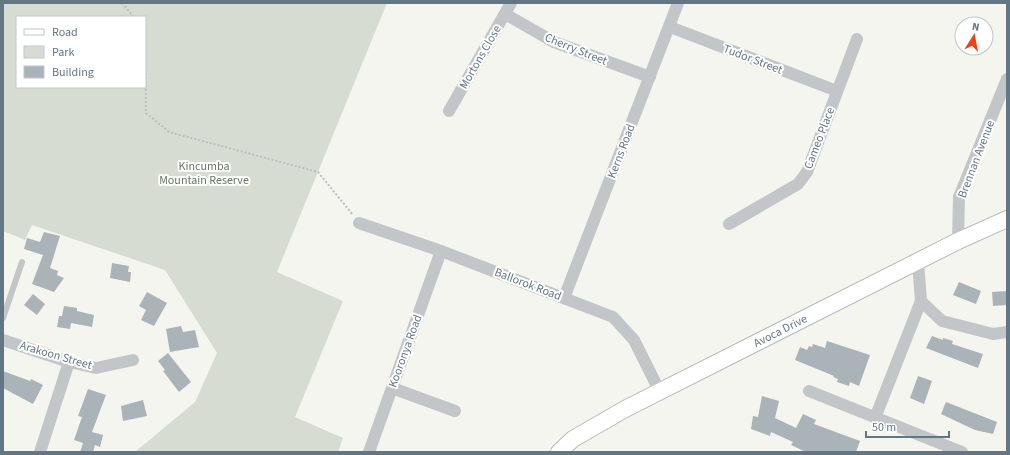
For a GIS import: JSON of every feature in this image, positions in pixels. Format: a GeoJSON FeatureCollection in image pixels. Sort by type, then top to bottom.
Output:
{"type":"FeatureCollection","features":[{"type":"Feature","properties":{"kind":"main road","name":"Avoca Drive"},"geometry":{"type":"LineString","coordinates":[[559,452],[573,439],[660,392],[958,242],[1007,219]]}},
{"type":"Feature","properties":{"kind":"street","name":"Kerns Road"},"geometry":{"type":"LineString","coordinates":[[564,298],[678,3]]}},
{"type":"Feature","properties":{"kind":"street","name":"Cherry Street"},"geometry":{"type":"LineString","coordinates":[[508,8],[554,42],[650,77]]}},
{"type":"Feature","properties":{"kind":"street","name":"Mortons Close"},"geometry":{"type":"LineString","coordinates":[[449,111],[508,8]]}},
{"type":"Feature","properties":{"kind":"street","name":"Tudor Street"},"geometry":{"type":"LineString","coordinates":[[670,27],[837,91]]}},
{"type":"Feature","properties":{"kind":"street","name":"Cameo Place"},"geometry":{"type":"LineString","coordinates":[[729,224],[798,184],[806,172],[857,39]]}},
{"type":"Feature","properties":{"kind":"street","name":"Brennan Avenue"},"geometry":{"type":"LineString","coordinates":[[958,242],[959,197],[1007,79]]}},
{"type":"Feature","properties":{"kind":"street","name":"Ballorok Road"},"geometry":{"type":"LineString","coordinates":[[359,223],[441,251],[613,317],[634,340],[660,392]]}},
{"type":"Feature","properties":{"kind":"street","name":"Kooronya Road"},"geometry":{"type":"LineString","coordinates":[[369,452],[441,251]]}},
{"type":"Feature","properties":{"kind":"street"},"geometry":{"type":"LineString","coordinates":[[875,418],[921,301],[918,262]]}},
{"type":"Feature","properties":{"kind":"street"},"geometry":{"type":"LineString","coordinates":[[921,301],[942,321],[993,334],[1007,332]]}},
{"type":"Feature","properties":{"kind":"street","name":"Arakoon Street"},"geometry":{"type":"LineString","coordinates":[[3,340],[69,362],[96,368],[133,360]]}},
{"type":"Feature","properties":{"kind":"street"},"geometry":{"type":"LineString","coordinates":[[40,452],[69,362]]}},
{"type":"Feature","properties":{"kind":"street"},"geometry":{"type":"LineString","coordinates":[[392,388],[455,411]]}},
{"type":"Feature","properties":{"kind":"street"},"geometry":{"type":"LineString","coordinates":[[809,391],[962,452]]}},
{"type":"Feature","properties":{"kind":"lane"},"geometry":{"type":"LineString","coordinates":[[3,318],[22,262]]}},
{"type":"Feature","properties":{"kind":"path"},"geometry":{"type":"LineString","coordinates":[[122,3],[133,16]]}},
{"type":"Feature","properties":{"kind":"path"},"geometry":{"type":"LineString","coordinates":[[146,88],[146,113],[169,132],[318,172],[359,223]]}},
{"type":"Feature","properties":{"kind":"green space","name":"Kincumba Mountain Reserve"},"geometry":{"type":"Polygon","coordinates":[[[3,3],[387,3],[277,272],[343,301],[295,417],[343,438],[338,452],[135,452],[195,402],[217,353],[165,270],[32,225],[25,240],[3,231],[3,3]]]}},
{"type":"Feature","properties":{"kind":"building"},"geometry":{"type":"Polygon","coordinates":[[[44,232],[60,236],[50,268],[58,271],[57,275],[64,278],[54,292],[32,284],[43,255],[24,249],[27,238],[40,242],[44,232]]]}},
{"type":"Feature","properties":{"kind":"building"},"geometry":{"type":"Polygon","coordinates":[[[112,263],[129,266],[128,272],[131,272],[130,282],[110,278],[112,263]]]}},
{"type":"Feature","properties":{"kind":"building"},"geometry":{"type":"Polygon","coordinates":[[[959,282],[981,291],[976,304],[953,295],[959,282]]]}},
{"type":"Feature","properties":{"kind":"building"},"geometry":{"type":"Polygon","coordinates":[[[1007,291],[1007,305],[993,306],[992,292],[1007,291]]]}},
{"type":"Feature","properties":{"kind":"building"},"geometry":{"type":"Polygon","coordinates":[[[147,292],[167,303],[154,326],[141,320],[146,310],[139,306],[147,292]]]}},
{"type":"Feature","properties":{"kind":"building"},"geometry":{"type":"Polygon","coordinates":[[[33,294],[45,304],[37,315],[24,305],[33,294]]]}},
{"type":"Feature","properties":{"kind":"building"},"geometry":{"type":"Polygon","coordinates":[[[64,306],[77,308],[77,311],[94,315],[92,327],[71,323],[70,329],[57,327],[59,316],[62,316],[64,306]]]}},
{"type":"Feature","properties":{"kind":"building"},"geometry":{"type":"Polygon","coordinates":[[[181,326],[183,332],[195,330],[199,347],[170,352],[166,329],[181,326]]]}},
{"type":"Feature","properties":{"kind":"building"},"geometry":{"type":"Polygon","coordinates":[[[932,336],[943,340],[943,338],[953,341],[952,344],[983,354],[978,368],[926,348],[932,336]]]}},
{"type":"Feature","properties":{"kind":"building"},"geometry":{"type":"Polygon","coordinates":[[[827,341],[870,355],[859,386],[850,382],[849,386],[837,382],[838,379],[833,377],[834,376],[795,360],[800,347],[807,350],[809,346],[812,347],[813,344],[825,348],[827,341]]]}},
{"type":"Feature","properties":{"kind":"building"},"geometry":{"type":"Polygon","coordinates":[[[168,353],[191,382],[179,392],[163,371],[165,370],[158,361],[168,353]]]}},
{"type":"Feature","properties":{"kind":"building"},"geometry":{"type":"Polygon","coordinates":[[[3,371],[30,381],[31,379],[43,385],[33,404],[3,388],[3,371]]]}},
{"type":"Feature","properties":{"kind":"building"},"geometry":{"type":"Polygon","coordinates":[[[918,376],[932,381],[924,404],[910,398],[918,376]]]}},
{"type":"Feature","properties":{"kind":"building"},"geometry":{"type":"Polygon","coordinates":[[[88,389],[106,395],[92,432],[103,435],[100,447],[95,445],[93,452],[80,452],[83,443],[74,440],[82,417],[78,416],[88,389]]]}},
{"type":"Feature","properties":{"kind":"building"},"geometry":{"type":"Polygon","coordinates":[[[762,396],[779,401],[775,418],[796,428],[803,414],[816,420],[814,424],[860,441],[856,452],[806,452],[791,445],[793,442],[771,432],[770,436],[751,429],[753,416],[758,417],[762,396]]]}},
{"type":"Feature","properties":{"kind":"building"},"geometry":{"type":"Polygon","coordinates":[[[143,400],[147,416],[123,421],[121,406],[143,400]]]}},
{"type":"Feature","properties":{"kind":"building"},"geometry":{"type":"Polygon","coordinates":[[[946,402],[997,422],[993,434],[975,430],[941,414],[946,402]]]}}]}
